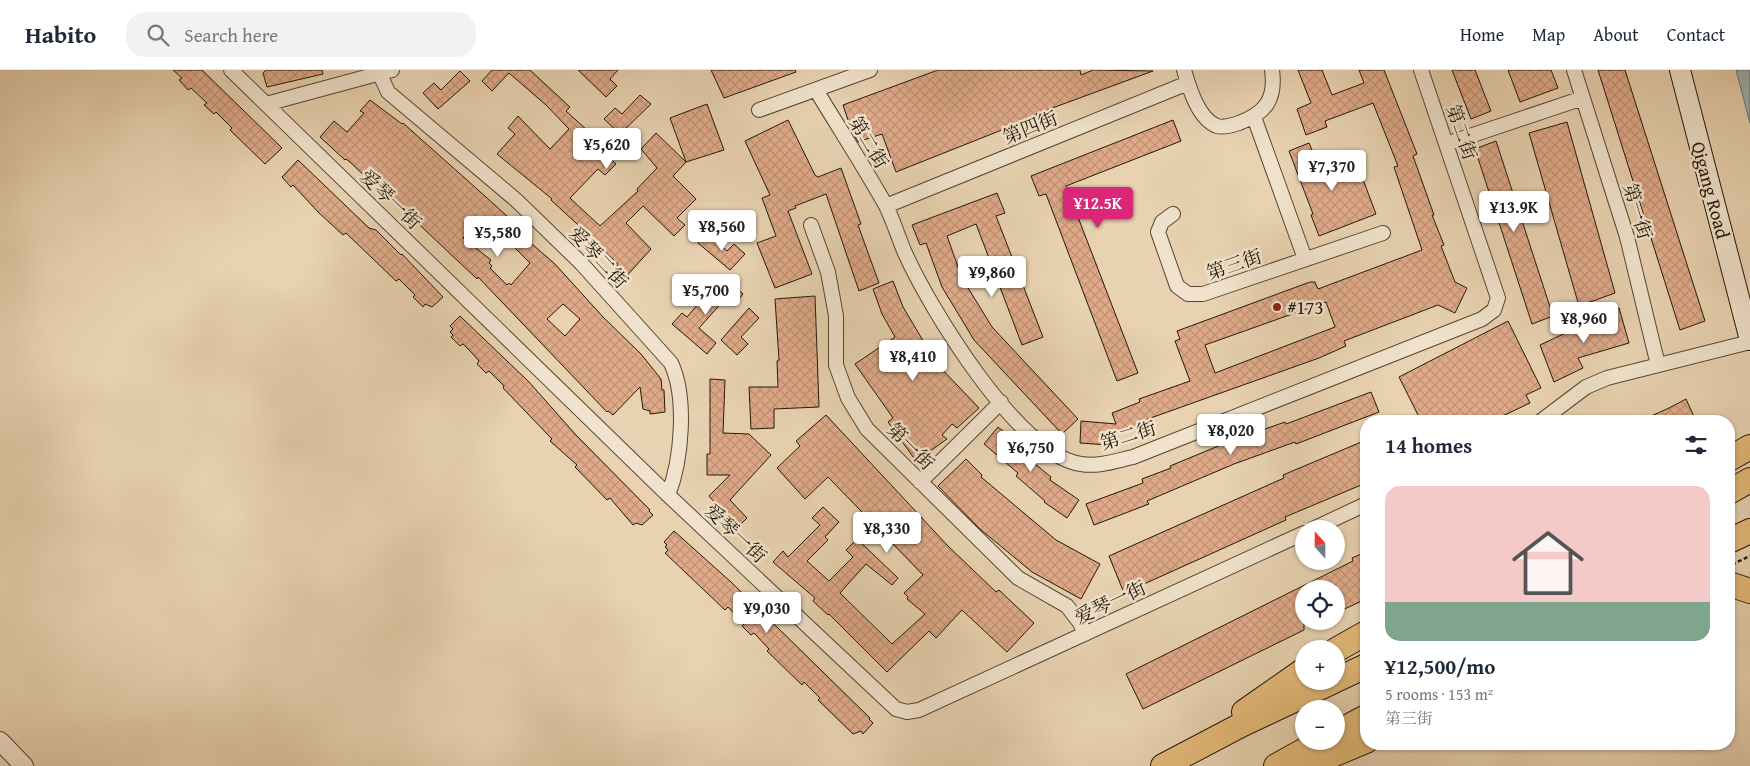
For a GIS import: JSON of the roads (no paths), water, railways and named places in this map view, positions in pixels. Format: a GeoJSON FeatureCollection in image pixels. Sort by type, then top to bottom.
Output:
{"type":"FeatureCollection","features":[{"type":"Feature","properties":{"kind":"highway"},"geometry":{"type":"LineString","coordinates":[[1735,455],[1750,447]]}},
{"type":"Feature","properties":{"kind":"highway"},"geometry":{"type":"LineString","coordinates":[[1735,489],[1750,480]]}},
{"type":"Feature","properties":{"kind":"highway"},"geometry":{"type":"LineString","coordinates":[[1735,538],[1750,532]]}},
{"type":"Feature","properties":{"kind":"highway"},"geometry":{"type":"LineString","coordinates":[[1735,586],[1750,591]]}},
{"type":"Feature","properties":{"kind":"highway"},"geometry":{"type":"LineString","coordinates":[[1345,645],[1360,636]]}},
{"type":"Feature","properties":{"kind":"highway"},"geometry":{"type":"LineString","coordinates":[[1345,676],[1360,669]]}},
{"type":"Feature","properties":{"kind":"highway"},"geometry":{"type":"LineString","coordinates":[[1186,754],[1295,676]]}},
{"type":"Feature","properties":{"kind":"highway"},"geometry":{"type":"LineString","coordinates":[[1163,766],[1317,690]]}},
{"type":"Feature","properties":{"kind":"highway"},"geometry":{"type":"LineString","coordinates":[[1345,728],[1360,720]]}},
{"type":"Feature","properties":{"kind":"highway"},"geometry":{"type":"LineString","coordinates":[[1306,766],[1360,744]]}},
{"type":"Feature","properties":{"kind":"highway"},"geometry":{"type":"LineString","coordinates":[[1276,766],[1305,750]]}},
{"type":"Feature","properties":{"kind":"main road","name":"Qigang Road"},"geometry":{"type":"LineString","coordinates":[[1680,70],[1750,341]]}},
{"type":"Feature","properties":{"kind":"street","name":"爱琴一街"},"geometry":{"type":"LineString","coordinates":[[231,70],[668,494],[896,709],[907,712],[919,710],[1295,537]]}},
{"type":"Feature","properties":{"kind":"street"},"geometry":{"type":"LineString","coordinates":[[759,110],[870,70]]}},
{"type":"Feature","properties":{"kind":"street"},"geometry":{"type":"LineString","coordinates":[[1186,77],[1204,117],[1217,126],[1232,125],[1254,118],[1268,104],[1274,86],[1272,70]]}},
{"type":"Feature","properties":{"kind":"street","name":"第二街"},"geometry":{"type":"LineString","coordinates":[[816,90],[886,206],[906,254],[957,348],[1020,425],[1052,453],[1079,464],[1104,465],[1133,457],[1482,319],[1494,310],[1498,298],[1421,70]]}},
{"type":"Feature","properties":{"kind":"street","name":"第一街"},"geometry":{"type":"LineString","coordinates":[[1574,70],[1627,237],[1658,365]]}},
{"type":"Feature","properties":{"kind":"street"},"geometry":{"type":"LineString","coordinates":[[266,104],[383,72]]}},
{"type":"Feature","properties":{"kind":"street","name":"爱琴二街"},"geometry":{"type":"LineString","coordinates":[[383,72],[388,92],[516,200],[581,263],[671,364],[678,380],[681,406],[675,477],[668,494]]}},
{"type":"Feature","properties":{"kind":"street","name":"第四街"},"geometry":{"type":"LineString","coordinates":[[886,206],[1186,77]]}},
{"type":"Feature","properties":{"kind":"street"},"geometry":{"type":"LineString","coordinates":[[1446,144],[1583,98]]}},
{"type":"Feature","properties":{"kind":"street"},"geometry":{"type":"LineString","coordinates":[[1254,118],[1304,259]]}},
{"type":"Feature","properties":{"kind":"street","name":"第三街"},"geometry":{"type":"LineString","coordinates":[[1173,214],[1162,222],[1158,232],[1177,286],[1188,294],[1203,294],[1383,233]]}},
{"type":"Feature","properties":{"kind":"street","name":"第一街"},"geometry":{"type":"LineString","coordinates":[[811,225],[828,272],[836,316],[836,365],[848,398],[867,429],[1018,578],[1067,606],[1080,623],[1085,634]]}},
{"type":"Feature","properties":{"kind":"street"},"geometry":{"type":"LineString","coordinates":[[1549,415],[1586,388],[1607,378],[1750,341]]}},
{"type":"Feature","properties":{"kind":"street"},"geometry":{"type":"LineString","coordinates":[[920,482],[1001,402]]}},
{"type":"Feature","properties":{"kind":"street"},"geometry":{"type":"LineString","coordinates":[[1332,520],[1360,507]]}},
{"type":"Feature","properties":{"kind":"street"},"geometry":{"type":"LineString","coordinates":[[0,741],[24,766]]}},
{"type":"Feature","properties":{"kind":"water"},"geometry":{"type":"Polygon","coordinates":[[[1736,70],[1750,70],[1750,123],[1736,70]]]}},
{"type":"Feature","properties":{"kind":"place","name":"#173"},"geometry":{"type":"Point","coordinates":[1277,307]}}]}
